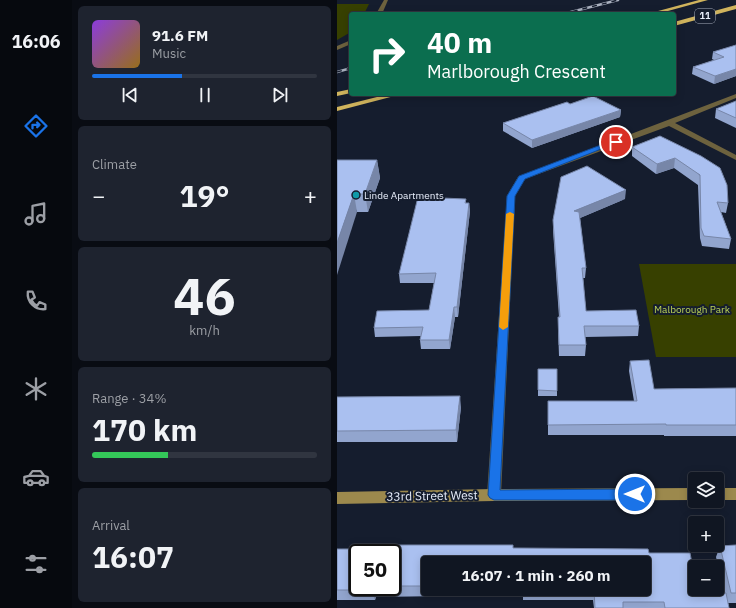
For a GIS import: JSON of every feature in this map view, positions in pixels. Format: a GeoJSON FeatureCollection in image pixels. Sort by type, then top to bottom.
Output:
{"type":"FeatureCollection","features":[{"type":"Feature","properties":{"kind":"highway","name":"11"},"geometry":{"type":"LineString","coordinates":[[659,12],[705,0]]}},
{"type":"Feature","properties":{"kind":"highway","name":"11"},"geometry":{"type":"LineString","coordinates":[[676,23],[736,7]]}},
{"type":"Feature","properties":{"kind":"highway"},"geometry":{"type":"LineString","coordinates":[[337,89],[349,86]]}},
{"type":"Feature","properties":{"kind":"highway"},"geometry":{"type":"LineString","coordinates":[[337,94],[349,91]]}},
{"type":"Feature","properties":{"kind":"highway"},"geometry":{"type":"LineString","coordinates":[[337,109],[390,96]]}},
{"type":"Feature","properties":{"kind":"main road","name":"33rd Street West"},"geometry":{"type":"LineString","coordinates":[[337,498],[494,495],[688,494]]}},
{"type":"Feature","properties":{"kind":"main road"},"geometry":{"type":"LineString","coordinates":[[724,494],[736,494]]}},
{"type":"Feature","properties":{"kind":"street"},"geometry":{"type":"LineString","coordinates":[[380,12],[386,0]]}},
{"type":"Feature","properties":{"kind":"street"},"geometry":{"type":"LineString","coordinates":[[337,48],[349,43]]}},
{"type":"Feature","properties":{"kind":"street"},"geometry":{"type":"LineString","coordinates":[[494,495],[511,196],[522,177],[669,123],[736,96]]}},
{"type":"Feature","properties":{"kind":"street"},"geometry":{"type":"LineString","coordinates":[[669,123],[736,158]]}},
{"type":"Feature","properties":{"kind":"green space"},"geometry":{"type":"Polygon","coordinates":[[[337,4],[369,4],[365,12],[349,12],[349,33],[337,40],[337,4]]]}},
{"type":"Feature","properties":{"kind":"green space","name":"Malborough Park"},"geometry":{"type":"Polygon","coordinates":[[[639,264],[736,264],[736,357],[656,357],[639,264]]]}},
{"type":"Feature","properties":{"kind":"building"},"geometry":{"type":"Polygon","coordinates":[[[736,45],[736,69],[715,76],[693,67],[724,57],[713,52],[736,45]]]}},
{"type":"Feature","properties":{"kind":"building"},"geometry":{"type":"Polygon","coordinates":[[[593,96],[621,110],[532,140],[503,123],[567,102],[570,104],[593,96]]]}},
{"type":"Feature","properties":{"kind":"building"},"geometry":{"type":"Polygon","coordinates":[[[736,101],[736,118],[716,109],[736,101]]]}},
{"type":"Feature","properties":{"kind":"building"},"geometry":{"type":"Polygon","coordinates":[[[660,136],[701,156],[720,168],[727,185],[728,203],[717,202],[731,239],[704,236],[701,228],[700,175],[675,158],[657,164],[632,147],[660,136]]]}},
{"type":"Feature","properties":{"kind":"building"},"geometry":{"type":"Polygon","coordinates":[[[337,160],[377,160],[365,194],[354,194],[337,243],[337,160]]]}},
{"type":"Feature","properties":{"kind":"building"},"geometry":{"type":"Polygon","coordinates":[[[587,166],[626,190],[574,211],[579,212],[586,268],[582,268],[586,311],[636,310],[639,326],[584,326],[586,345],[559,345],[558,317],[560,317],[553,220],[561,177],[587,166]]]}},
{"type":"Feature","properties":{"kind":"building"},"geometry":{"type":"Polygon","coordinates":[[[418,197],[466,199],[465,203],[469,203],[457,307],[454,307],[449,340],[420,340],[423,327],[374,328],[377,311],[429,310],[436,273],[399,274],[418,197]]]}},
{"type":"Feature","properties":{"kind":"building"},"geometry":{"type":"Polygon","coordinates":[[[649,360],[654,389],[736,388],[736,425],[548,425],[548,401],[637,401],[630,361],[649,360]]]}},
{"type":"Feature","properties":{"kind":"building"},"geometry":{"type":"Polygon","coordinates":[[[538,369],[557,369],[557,391],[538,390],[538,369]]]}},
{"type":"Feature","properties":{"kind":"building"},"geometry":{"type":"Polygon","coordinates":[[[460,396],[456,430],[337,431],[337,397],[460,396]]]}},
{"type":"Feature","properties":{"kind":"building"},"geometry":{"type":"Polygon","coordinates":[[[401,545],[513,545],[513,548],[648,549],[649,553],[690,553],[691,560],[688,560],[688,596],[724,596],[724,593],[726,593],[729,608],[665,608],[664,602],[623,602],[623,608],[595,608],[594,596],[651,596],[651,556],[421,556],[421,586],[401,586],[401,545]]]}},
{"type":"Feature","properties":{"kind":"building"},"geometry":{"type":"Polygon","coordinates":[[[736,545],[736,593],[731,593],[721,552],[724,552],[724,546],[736,545]]]}},
{"type":"Feature","properties":{"kind":"building"},"geometry":{"type":"Polygon","coordinates":[[[337,549],[349,549],[349,590],[337,590],[337,549]]]}},
{"type":"Feature","properties":{"kind":"railway"},"geometry":{"type":"LineString","coordinates":[[571,12],[618,0]]}},
{"type":"Feature","properties":{"kind":"railway"},"geometry":{"type":"LineString","coordinates":[[337,72],[349,69]]}},
{"type":"Feature","properties":{"kind":"slow traffic"},"geometry":{"type":"LineString","coordinates":[[503,327],[510,214]]}},
{"type":"Feature","properties":{"kind":"place","name":"Linde Apartments"},"geometry":{"type":"Point","coordinates":[356,195]}},
{"type":"Feature","properties":{"kind":"route"},"geometry":{"type":"LineString","coordinates":[[616,142],[522,177],[511,196],[494,495],[635,494]]}}]}
